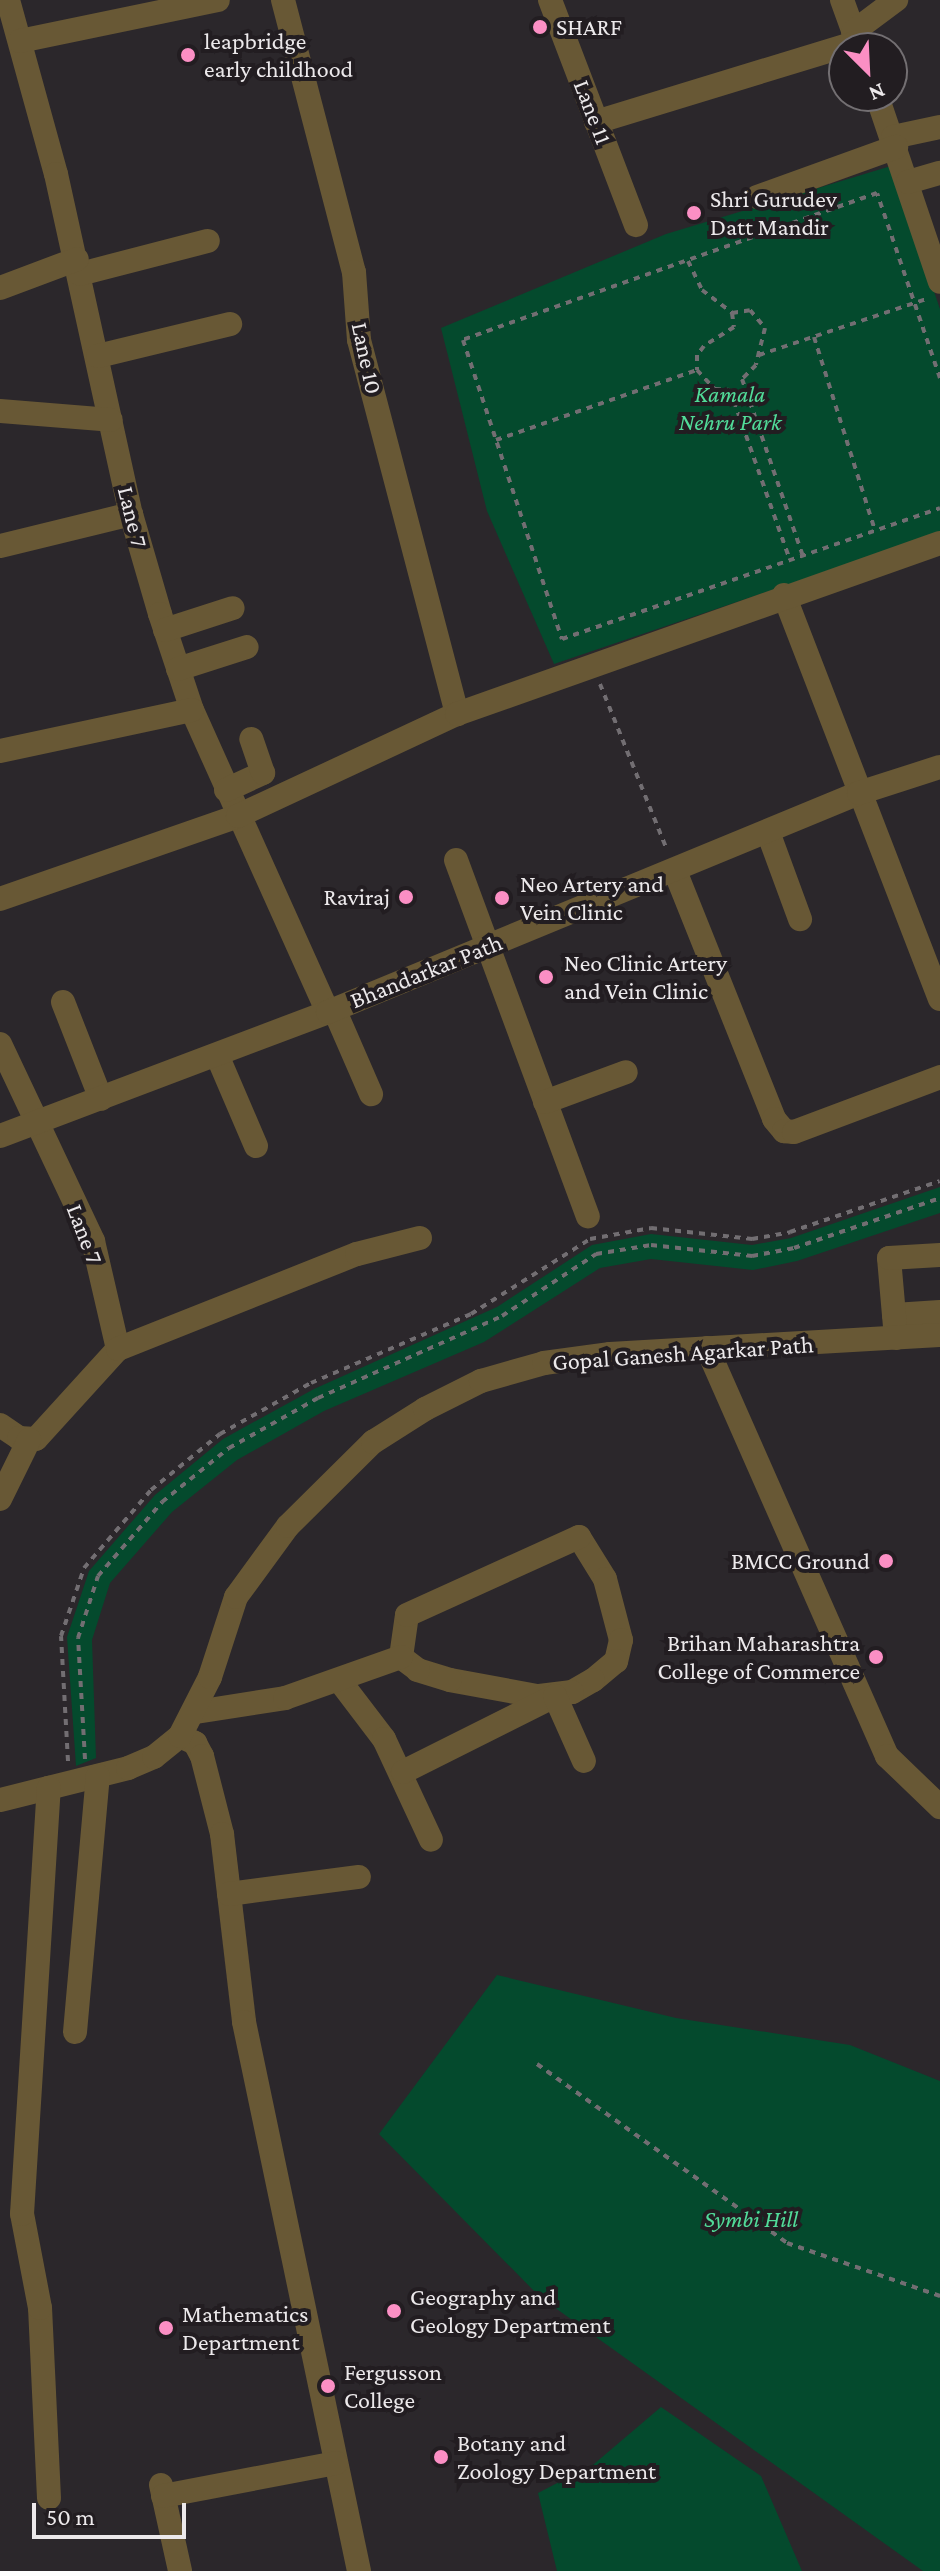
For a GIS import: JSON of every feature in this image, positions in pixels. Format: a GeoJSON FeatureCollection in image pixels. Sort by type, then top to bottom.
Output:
{"type":"FeatureCollection","features":[{"type":"Feature","properties":{"kind":"street","name":"Lane 7"},"geometry":{"type":"LineString","coordinates":[[8,0],[79,266],[131,514],[165,630],[192,710],[226,790],[371,1094]]}},
{"type":"Feature","properties":{"kind":"street"},"geometry":{"type":"LineString","coordinates":[[20,41],[218,0]]}},
{"type":"Feature","properties":{"kind":"street","name":"Lane 10"},"geometry":{"type":"LineString","coordinates":[[283,0],[354,272],[359,340],[457,714]]}},
{"type":"Feature","properties":{"kind":"street","name":"Lane 11"},"geometry":{"type":"LineString","coordinates":[[550,0],[636,225]]}},
{"type":"Feature","properties":{"kind":"street"},"geometry":{"type":"LineString","coordinates":[[842,0],[854,32]]}},
{"type":"Feature","properties":{"kind":"street"},"geometry":{"type":"LineString","coordinates":[[866,32],[896,0]]}},
{"type":"Feature","properties":{"kind":"street"},"geometry":{"type":"LineString","coordinates":[[596,122],[828,50]]}},
{"type":"Feature","properties":{"kind":"street"},"geometry":{"type":"LineString","coordinates":[[883,112],[939,278]]}},
{"type":"Feature","properties":{"kind":"street"},"geometry":{"type":"LineString","coordinates":[[757,197],[940,127]]}},
{"type":"Feature","properties":{"kind":"street"},"geometry":{"type":"LineString","coordinates":[[908,182],[940,173]]}},
{"type":"Feature","properties":{"kind":"street"},"geometry":{"type":"LineString","coordinates":[[0,288],[79,266],[208,241]]}},
{"type":"Feature","properties":{"kind":"street"},"geometry":{"type":"LineString","coordinates":[[98,356],[230,324]]}},
{"type":"Feature","properties":{"kind":"street"},"geometry":{"type":"LineString","coordinates":[[0,411],[111,420]]}},
{"type":"Feature","properties":{"kind":"street"},"geometry":{"type":"LineString","coordinates":[[0,546],[131,514]]}},
{"type":"Feature","properties":{"kind":"street"},"geometry":{"type":"LineString","coordinates":[[0,899],[238,816],[457,714],[784,595],[940,543]]}},
{"type":"Feature","properties":{"kind":"street"},"geometry":{"type":"LineString","coordinates":[[784,595],[940,999]]}},
{"type":"Feature","properties":{"kind":"street"},"geometry":{"type":"LineString","coordinates":[[165,630],[233,608]]}},
{"type":"Feature","properties":{"kind":"street"},"geometry":{"type":"LineString","coordinates":[[178,669],[247,647]]}},
{"type":"Feature","properties":{"kind":"street"},"geometry":{"type":"LineString","coordinates":[[0,751],[192,710]]}},
{"type":"Feature","properties":{"kind":"street"},"geometry":{"type":"LineString","coordinates":[[226,790],[263,773],[251,739]]}},
{"type":"Feature","properties":{"kind":"street","name":"Bhandarkar Path"},"geometry":{"type":"LineString","coordinates":[[0,1136],[331,1010],[859,793],[940,767]]}},
{"type":"Feature","properties":{"kind":"street"},"geometry":{"type":"LineString","coordinates":[[768,832],[800,919]]}},
{"type":"Feature","properties":{"kind":"street"},"geometry":{"type":"LineString","coordinates":[[456,860],[588,1216]]}},
{"type":"Feature","properties":{"kind":"street"},"geometry":{"type":"LineString","coordinates":[[675,871],[774,1119],[784,1131],[794,1132],[940,1077]]}},
{"type":"Feature","properties":{"kind":"street"},"geometry":{"type":"LineString","coordinates":[[63,1002],[101,1099]]}},
{"type":"Feature","properties":{"kind":"street","name":"Lane 7"},"geometry":{"type":"LineString","coordinates":[[0,1044],[34,1124],[93,1241],[118,1349]]}},
{"type":"Feature","properties":{"kind":"street"},"geometry":{"type":"LineString","coordinates":[[217,1055],[256,1146]]}},
{"type":"Feature","properties":{"kind":"street"},"geometry":{"type":"LineString","coordinates":[[545,1102],[626,1072]]}},
{"type":"Feature","properties":{"kind":"street"},"geometry":{"type":"LineString","coordinates":[[0,1499],[29,1440],[43,1435],[118,1349],[357,1254],[420,1238]]}},
{"type":"Feature","properties":{"kind":"street"},"geometry":{"type":"LineString","coordinates":[[895,1326],[889,1258],[940,1255]]}},
{"type":"Feature","properties":{"kind":"street","name":"Gopal Ganesh Agarkar Path"},"geometry":{"type":"LineString","coordinates":[[0,1800],[98,1776],[154,1757],[180,1736],[196,1712],[236,1597],[288,1526],[373,1442],[481,1381],[532,1366],[610,1354],[707,1348],[934,1324]]}},
{"type":"Feature","properties":{"kind":"street"},"geometry":{"type":"LineString","coordinates":[[707,1348],[887,1756],[940,1807]]}},
{"type":"Feature","properties":{"kind":"street"},"geometry":{"type":"LineString","coordinates":[[0,1425],[29,1440]]}},
{"type":"Feature","properties":{"kind":"street"},"geometry":{"type":"LineString","coordinates":[[401,1657],[407,1615],[579,1537],[605,1579],[621,1640],[616,1661],[593,1680],[403,1772]]}},
{"type":"Feature","properties":{"kind":"street"},"geometry":{"type":"LineString","coordinates":[[196,1712],[243,1708],[339,1680],[401,1657]]}},
{"type":"Feature","properties":{"kind":"street"},"geometry":{"type":"LineString","coordinates":[[401,1657],[418,1670],[450,1680],[555,1696]]}},
{"type":"Feature","properties":{"kind":"street"},"geometry":{"type":"LineString","coordinates":[[339,1680],[403,1772],[431,1840]]}},
{"type":"Feature","properties":{"kind":"street"},"geometry":{"type":"LineString","coordinates":[[555,1696],[584,1761]]}},
{"type":"Feature","properties":{"kind":"street"},"geometry":{"type":"LineString","coordinates":[[180,1736],[195,1743],[202,1756],[222,1834],[244,2022],[359,2571]]}},
{"type":"Feature","properties":{"kind":"street"},"geometry":{"type":"LineString","coordinates":[[75,2032],[98,1776]]}},
{"type":"Feature","properties":{"kind":"street"},"geometry":{"type":"LineString","coordinates":[[49,1788],[22,2214],[40,2308],[49,2498]]}},
{"type":"Feature","properties":{"kind":"street"},"geometry":{"type":"LineString","coordinates":[[229,1894],[359,1877]]}},
{"type":"Feature","properties":{"kind":"street"},"geometry":{"type":"LineString","coordinates":[[180,2571],[162,2491],[336,2463]]}},
{"type":"Feature","properties":{"kind":"path"},"geometry":{"type":"LineString","coordinates":[[940,378],[877,193],[463,340],[562,639],[940,508]]}},
{"type":"Feature","properties":{"kind":"path"},"geometry":{"type":"LineString","coordinates":[[688,260],[702,290],[732,313],[734,327],[704,346],[697,355],[697,370],[715,389],[730,390],[790,560]]}},
{"type":"Feature","properties":{"kind":"path"},"geometry":{"type":"LineString","coordinates":[[759,355],[914,302]]}},
{"type":"Feature","properties":{"kind":"path"},"geometry":{"type":"LineString","coordinates":[[732,313],[750,310],[761,319],[765,328],[752,372],[742,379],[803,556]]}},
{"type":"Feature","properties":{"kind":"path"},"geometry":{"type":"LineString","coordinates":[[814,337],[875,530]]}},
{"type":"Feature","properties":{"kind":"path"},"geometry":{"type":"LineString","coordinates":[[496,440],[697,370]]}},
{"type":"Feature","properties":{"kind":"path"},"geometry":{"type":"LineString","coordinates":[[592,664],[675,871]]}},
{"type":"Feature","properties":{"kind":"path"},"geometry":{"type":"LineString","coordinates":[[537,2064],[787,2243],[940,2296]]}},
{"type":"Feature","properties":{"kind":"green space","name":"Kamala Nehru Park"},"geometry":{"type":"Polygon","coordinates":[[[891,166],[940,309],[940,533],[554,664],[487,511],[441,328],[666,234],[891,166]]]}},
{"type":"Feature","properties":{"kind":"green space"},"geometry":{"type":"Polygon","coordinates":[[[940,1187],[940,1213],[797,1261],[753,1270],[651,1259],[600,1268],[484,1342],[324,1411],[237,1460],[172,1512],[110,1583],[92,1640],[96,1758],[76,1766],[67,1637],[89,1571],[155,1495],[223,1439],[314,1389],[497,1307],[592,1245],[651,1234],[752,1245],[791,1238],[940,1187]]]}},
{"type":"Feature","properties":{"kind":"green space","name":"Symbi Hill"},"geometry":{"type":"Polygon","coordinates":[[[497,1975],[676,2018],[850,2045],[940,2081],[940,2571],[923,2571],[540,2297],[379,2134],[497,1975]]]}},
{"type":"Feature","properties":{"kind":"green space"},"geometry":{"type":"Polygon","coordinates":[[[661,2407],[761,2476],[802,2571],[557,2571],[538,2493],[594,2464],[661,2407]]]}},
{"type":"Feature","properties":{"kind":"place","name":"SHARF"},"geometry":{"type":"Point","coordinates":[540,27]}},
{"type":"Feature","properties":{"kind":"place","name":"leapbridge early childhood"},"geometry":{"type":"Point","coordinates":[188,55]}},
{"type":"Feature","properties":{"kind":"place","name":"Shri Gurudev Datt Mandir"},"geometry":{"type":"Point","coordinates":[694,213]}},
{"type":"Feature","properties":{"kind":"place","name":"Raviraj"},"geometry":{"type":"Point","coordinates":[406,897]}},
{"type":"Feature","properties":{"kind":"place","name":"Neo Artery and Vein Clinic"},"geometry":{"type":"Point","coordinates":[502,898]}},
{"type":"Feature","properties":{"kind":"place","name":"Neo Clinic Artery and Vein Clinic"},"geometry":{"type":"Point","coordinates":[546,977]}},
{"type":"Feature","properties":{"kind":"place","name":"BMCC Ground"},"geometry":{"type":"Point","coordinates":[886,1561]}},
{"type":"Feature","properties":{"kind":"place","name":"Brihan Maharashtra College of Commerce"},"geometry":{"type":"Point","coordinates":[876,1657]}},
{"type":"Feature","properties":{"kind":"place","name":"Geography and Geology Department"},"geometry":{"type":"Point","coordinates":[394,2311]}},
{"type":"Feature","properties":{"kind":"place","name":"Mathematics Department"},"geometry":{"type":"Point","coordinates":[166,2328]}},
{"type":"Feature","properties":{"kind":"place","name":"Fergusson College"},"geometry":{"type":"Point","coordinates":[328,2386]}},
{"type":"Feature","properties":{"kind":"place","name":"Botany and Zoology Department"},"geometry":{"type":"Point","coordinates":[441,2457]}}]}
